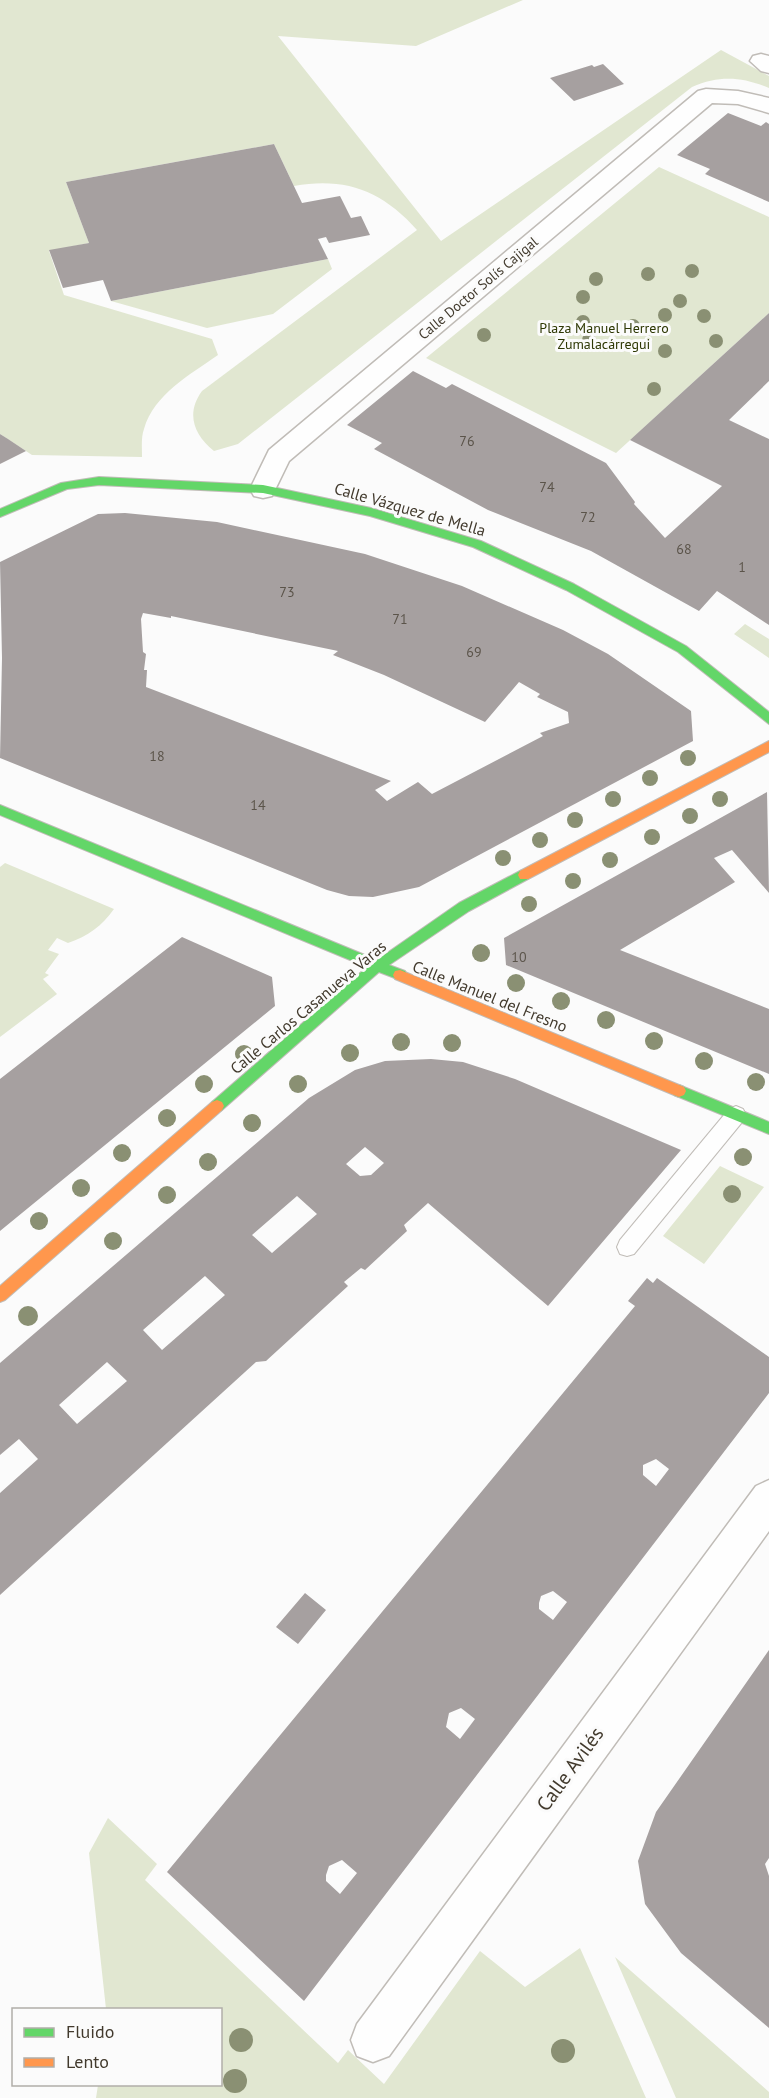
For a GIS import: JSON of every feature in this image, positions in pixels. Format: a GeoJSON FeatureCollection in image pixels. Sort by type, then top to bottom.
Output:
{"type":"FeatureCollection","features":[{"type":"Feature","properties":{"kind":"street","name":"Calle Doctor Solís Cajigal"},"geometry":{"type":"LineString","coordinates":[[263,489],[278,456],[706,96],[728,95],[754,99],[769,106]]}},
{"type":"Feature","properties":{"kind":"street","name":"Calle Vázquez de Mella"},"geometry":{"type":"LineString","coordinates":[[0,513],[65,486],[99,481],[263,489],[371,512],[477,544],[570,586],[682,650],[769,718]]}},
{"type":"Feature","properties":{"kind":"street","name":"Calle Carlos Casanueva Varas"},"geometry":{"type":"LineString","coordinates":[[0,1295],[376,967],[464,907],[769,746]]}},
{"type":"Feature","properties":{"kind":"street","name":"Calle Manuel del Fresno"},"geometry":{"type":"LineString","coordinates":[[0,810],[769,1128]]}},
{"type":"Feature","properties":{"kind":"street","name":"Calle Avilés"},"geometry":{"type":"LineString","coordinates":[[374,2040],[769,1499]]}},
{"type":"Feature","properties":{"kind":"lane"},"geometry":{"type":"LineString","coordinates":[[627,1247],[736,1115]]}},
{"type":"Feature","properties":{"kind":"green space"},"geometry":{"type":"Polygon","coordinates":[[[0,0],[523,0],[416,46],[278,36],[441,241],[721,50],[769,76],[769,88],[731,79],[702,83],[692,87],[238,444],[214,451],[201,438],[194,423],[194,407],[202,391],[417,230],[390,205],[362,190],[330,184],[294,186],[274,144],[66,182],[89,243],[49,251],[64,295],[212,339],[218,355],[175,386],[156,405],[143,432],[142,457],[32,455],[0,434],[0,0]]]}},
{"type":"Feature","properties":{"kind":"green space","name":"Plaza Manuel Herrero Zumalacárregui"},"geometry":{"type":"Polygon","coordinates":[[[659,167],[769,217],[769,313],[616,453],[426,358],[659,167]]]}},
{"type":"Feature","properties":{"kind":"green space"},"geometry":{"type":"Polygon","coordinates":[[[328,259],[332,269],[273,314],[207,328],[111,301],[328,259]]]}},
{"type":"Feature","properties":{"kind":"green space"},"geometry":{"type":"Polygon","coordinates":[[[745,624],[769,639],[769,658],[734,634],[745,624]]]}},
{"type":"Feature","properties":{"kind":"green space"},"geometry":{"type":"Polygon","coordinates":[[[5,863],[114,909],[94,930],[82,937],[68,943],[57,938],[48,950],[59,954],[45,973],[49,975],[43,979],[57,994],[0,1037],[0,867],[5,863]]]}},
{"type":"Feature","properties":{"kind":"green space"},"geometry":{"type":"Polygon","coordinates":[[[720,1166],[764,1187],[704,1264],[663,1236],[720,1166]]]}},
{"type":"Feature","properties":{"kind":"green space"},"geometry":{"type":"Polygon","coordinates":[[[108,1818],[157,1864],[145,1880],[338,2063],[348,2050],[384,2084],[480,1951],[525,1987],[580,1948],[646,2098],[96,2098],[98,2086],[222,2086],[222,2008],[106,2008],[89,1853],[108,1818]]]}},
{"type":"Feature","properties":{"kind":"green space"},"geometry":{"type":"Polygon","coordinates":[[[615,1957],[769,2092],[769,2098],[676,2098],[615,1957]]]}},
{"type":"Feature","properties":{"kind":"building"},"geometry":{"type":"Polygon","coordinates":[[[603,64],[624,84],[574,101],[550,78],[592,65],[594,67],[603,64]]]}},
{"type":"Feature","properties":{"kind":"building"},"geometry":{"type":"Polygon","coordinates":[[[728,113],[761,126],[766,122],[769,124],[769,202],[705,174],[710,169],[677,155],[728,113]]]}},
{"type":"Feature","properties":{"kind":"building"},"geometry":{"type":"Polygon","coordinates":[[[274,144],[302,203],[340,196],[351,218],[361,216],[370,235],[329,243],[326,237],[318,239],[328,259],[111,301],[103,280],[63,288],[49,250],[89,243],[66,182],[274,144]]]}},
{"type":"Feature","properties":{"kind":"building"},"geometry":{"type":"Polygon","coordinates":[[[769,313],[769,381],[729,420],[769,439],[769,625],[717,591],[699,611],[591,551],[488,510],[374,449],[382,443],[347,425],[413,371],[446,388],[452,384],[606,463],[635,502],[634,504],[665,538],[722,486],[630,440],[769,313]]]}},
{"type":"Feature","properties":{"kind":"building"},"geometry":{"type":"Polygon","coordinates":[[[0,434],[8,439],[26,451],[0,464],[0,434]]]}},
{"type":"Feature","properties":{"kind":"building"},"geometry":{"type":"Polygon","coordinates":[[[125,513],[217,522],[365,554],[462,586],[563,630],[608,654],[691,711],[693,741],[419,887],[373,897],[349,896],[327,890],[0,758],[2,658],[0,562],[98,514],[125,513]],[[143,613],[141,619],[143,652],[146,654],[144,670],[147,670],[146,687],[391,781],[375,790],[387,801],[418,782],[432,794],[543,736],[540,733],[569,723],[568,712],[537,697],[540,694],[519,682],[485,722],[384,675],[333,655],[338,651],[171,616],[171,618],[143,613]]]}},
{"type":"Feature","properties":{"kind":"building"},"geometry":{"type":"Polygon","coordinates":[[[767,792],[769,893],[732,850],[714,858],[735,882],[620,950],[769,1009],[769,1074],[506,965],[504,938],[767,792]]]}},
{"type":"Feature","properties":{"kind":"building"},"geometry":{"type":"Polygon","coordinates":[[[182,937],[272,977],[275,1006],[0,1231],[0,1079],[182,937]]]}},
{"type":"Feature","properties":{"kind":"building"},"geometry":{"type":"Polygon","coordinates":[[[431,1059],[463,1062],[515,1079],[681,1150],[548,1306],[428,1203],[404,1225],[407,1231],[365,1270],[361,1268],[344,1282],[348,1286],[266,1361],[256,1362],[0,1595],[0,1493],[38,1459],[19,1439],[0,1455],[0,1363],[309,1098],[355,1070],[385,1061],[431,1059]],[[365,1147],[346,1164],[360,1176],[371,1175],[384,1163],[365,1147]],[[297,1196],[252,1235],[272,1253],[317,1214],[297,1196]],[[205,1276],[143,1330],[162,1350],[225,1295],[205,1276]],[[107,1362],[59,1405],[77,1424],[127,1381],[107,1362]]]}},
{"type":"Feature","properties":{"kind":"building"},"geometry":{"type":"Polygon","coordinates":[[[647,1278],[653,1283],[657,1278],[769,1357],[769,1393],[304,2001],[167,1872],[635,1306],[628,1301],[647,1278]],[[656,1459],[643,1465],[643,1475],[656,1486],[669,1469],[656,1459]],[[553,1591],[541,1596],[539,1609],[553,1620],[567,1602],[553,1591]],[[461,1708],[449,1713],[446,1727],[460,1739],[475,1719],[461,1708]],[[342,1860],[329,1866],[326,1881],[340,1894],[357,1873],[342,1860]]]}},
{"type":"Feature","properties":{"kind":"building"},"geometry":{"type":"Polygon","coordinates":[[[305,1593],[326,1610],[298,1644],[276,1627],[305,1593]]]}},
{"type":"Feature","properties":{"kind":"building"},"geometry":{"type":"Polygon","coordinates":[[[769,1650],[769,1858],[765,1864],[769,1876],[769,2028],[681,1953],[645,1904],[638,1861],[656,1812],[769,1650]]]}},
{"type":"Feature","properties":{"kind":"traffic: fast"},"geometry":{"type":"LineString","coordinates":[[0,513],[65,486],[99,481],[263,489],[371,512],[477,544],[570,587],[682,649],[769,719]]}},
{"type":"Feature","properties":{"kind":"traffic: fast"},"geometry":{"type":"LineString","coordinates":[[0,810],[400,975]]}},
{"type":"Feature","properties":{"kind":"traffic: fast"},"geometry":{"type":"LineString","coordinates":[[217,1106],[376,967],[464,907],[524,875]]}},
{"type":"Feature","properties":{"kind":"traffic: fast"},"geometry":{"type":"LineString","coordinates":[[679,1091],[769,1128]]}},
{"type":"Feature","properties":{"kind":"traffic: slow"},"geometry":{"type":"LineString","coordinates":[[524,875],[769,746]]}},
{"type":"Feature","properties":{"kind":"traffic: slow"},"geometry":{"type":"LineString","coordinates":[[400,975],[679,1091]]}},
{"type":"Feature","properties":{"kind":"traffic: slow"},"geometry":{"type":"LineString","coordinates":[[0,1295],[217,1106]]}}]}
